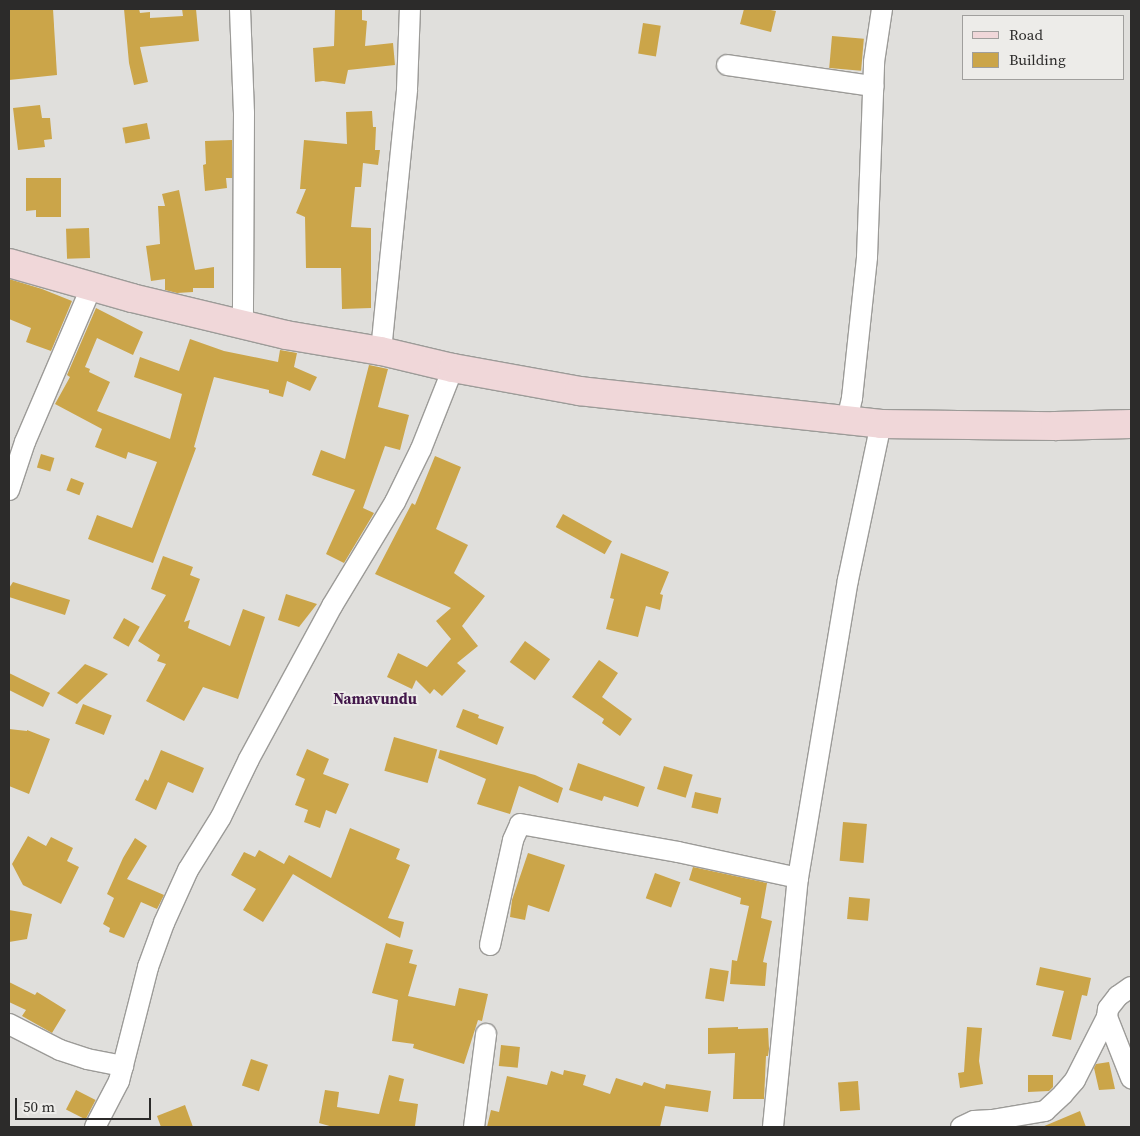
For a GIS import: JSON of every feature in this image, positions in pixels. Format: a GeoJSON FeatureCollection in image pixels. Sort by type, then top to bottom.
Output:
{"type":"FeatureCollection","features":[{"type":"Feature","properties":{"kind":"street"},"geometry":{"type":"LineString","coordinates":[[240,9],[244,113],[243,324]]}},
{"type":"Feature","properties":{"kind":"street"},"geometry":{"type":"LineString","coordinates":[[381,351],[407,89],[410,9]]}},
{"type":"Feature","properties":{"kind":"street"},"geometry":{"type":"LineString","coordinates":[[847,420],[852,398],[867,257],[874,62],[882,9]]}},
{"type":"Feature","properties":{"kind":"street"},"geometry":{"type":"LineString","coordinates":[[727,65],[873,86]]}},
{"type":"Feature","properties":{"kind":"street"},"geometry":{"type":"LineString","coordinates":[[9,263],[132,298],[286,335],[381,351],[453,368],[579,391],[881,424],[1055,426],[1131,424]]}},
{"type":"Feature","properties":{"kind":"street"},"geometry":{"type":"LineString","coordinates":[[9,490],[25,442],[92,286]]}},
{"type":"Feature","properties":{"kind":"street"},"geometry":{"type":"LineString","coordinates":[[95,1127],[113,1095],[123,1066],[148,967],[164,923],[188,870],[221,817],[332,606],[395,502],[421,449],[453,368]]}},
{"type":"Feature","properties":{"kind":"street"},"geometry":{"type":"LineString","coordinates":[[773,1127],[798,878],[848,580],[881,424]]}},
{"type":"Feature","properties":{"kind":"street"},"geometry":{"type":"LineString","coordinates":[[490,944],[514,840],[520,824],[678,852],[798,878]]}},
{"type":"Feature","properties":{"kind":"street"},"geometry":{"type":"LineString","coordinates":[[961,1127],[974,1121],[992,1120],[1045,1111],[1064,1094],[1075,1080],[1107,1017],[1108,1009],[1118,996],[1131,987]]}},
{"type":"Feature","properties":{"kind":"street"},"geometry":{"type":"LineString","coordinates":[[1107,1017],[1131,1078]]}},
{"type":"Feature","properties":{"kind":"street"},"geometry":{"type":"LineString","coordinates":[[9,1024],[60,1050],[87,1059],[123,1066]]}},
{"type":"Feature","properties":{"kind":"street"},"geometry":{"type":"LineString","coordinates":[[474,1127],[486,1034]]}},
{"type":"Feature","properties":{"kind":"building"},"geometry":{"type":"Polygon","coordinates":[[[10,9],[53,9],[57,75],[9,80],[10,9]]]}},
{"type":"Feature","properties":{"kind":"building"},"geometry":{"type":"Polygon","coordinates":[[[124,9],[139,9],[140,13],[150,12],[150,18],[183,16],[182,9],[196,9],[199,41],[140,47],[148,82],[134,85],[129,63],[124,9]]]}},
{"type":"Feature","properties":{"kind":"building"},"geometry":{"type":"Polygon","coordinates":[[[335,9],[362,9],[362,20],[367,21],[365,46],[393,43],[395,65],[348,70],[345,84],[323,81],[315,82],[313,48],[334,46],[335,9]]]}},
{"type":"Feature","properties":{"kind":"building"},"geometry":{"type":"Polygon","coordinates":[[[744,9],[776,11],[771,32],[740,24],[744,9]]]}},
{"type":"Feature","properties":{"kind":"building"},"geometry":{"type":"Polygon","coordinates":[[[643,23],[661,26],[656,56],[638,54],[643,23]]]}},
{"type":"Feature","properties":{"kind":"building"},"geometry":{"type":"Polygon","coordinates":[[[832,36],[864,39],[861,71],[829,68],[832,36]]]}},
{"type":"Feature","properties":{"kind":"building"},"geometry":{"type":"Polygon","coordinates":[[[40,105],[42,118],[50,118],[52,139],[44,140],[45,147],[18,150],[13,108],[40,105]]]}},
{"type":"Feature","properties":{"kind":"building"},"geometry":{"type":"Polygon","coordinates":[[[372,111],[373,127],[376,127],[375,150],[380,150],[378,165],[363,163],[361,187],[355,187],[351,227],[371,228],[371,308],[342,309],[341,268],[306,268],[305,217],[296,213],[306,189],[300,189],[304,140],[347,144],[346,112],[372,111]]]}},
{"type":"Feature","properties":{"kind":"building"},"geometry":{"type":"Polygon","coordinates":[[[147,123],[150,139],[126,143],[122,128],[147,123]]]}},
{"type":"Feature","properties":{"kind":"building"},"geometry":{"type":"Polygon","coordinates":[[[232,140],[232,178],[226,178],[227,188],[205,191],[203,165],[206,164],[205,141],[232,140]]]}},
{"type":"Feature","properties":{"kind":"building"},"geometry":{"type":"Polygon","coordinates":[[[26,178],[61,178],[61,217],[36,217],[36,210],[26,211],[26,178]]]}},
{"type":"Feature","properties":{"kind":"building"},"geometry":{"type":"Polygon","coordinates":[[[179,190],[195,270],[214,267],[214,288],[193,288],[193,292],[177,293],[165,290],[165,279],[151,281],[146,246],[160,244],[158,206],[165,206],[162,194],[179,190]]]}},
{"type":"Feature","properties":{"kind":"building"},"geometry":{"type":"Polygon","coordinates":[[[89,228],[90,258],[67,259],[66,229],[89,228]]]}},
{"type":"Feature","properties":{"kind":"building"},"geometry":{"type":"Polygon","coordinates":[[[9,279],[72,301],[51,351],[26,342],[31,328],[9,319],[9,279]]]}},
{"type":"Feature","properties":{"kind":"building"},"geometry":{"type":"Polygon","coordinates":[[[96,308],[143,332],[133,355],[97,338],[85,367],[90,369],[89,372],[110,382],[97,411],[170,439],[182,394],[134,377],[140,357],[179,371],[190,339],[224,351],[278,362],[280,350],[297,353],[294,367],[317,377],[310,391],[287,381],[283,397],[269,393],[269,390],[214,377],[194,447],[196,448],[153,563],[88,539],[97,515],[132,528],[157,462],[128,452],[126,459],[95,447],[102,429],[55,404],[70,377],[67,375],[96,308]]]}},
{"type":"Feature","properties":{"kind":"building"},"geometry":{"type":"Polygon","coordinates":[[[369,365],[388,369],[378,407],[409,415],[400,450],[385,446],[363,508],[374,513],[344,563],[326,554],[355,490],[312,475],[321,450],[345,459],[369,365]]]}},
{"type":"Feature","properties":{"kind":"building"},"geometry":{"type":"Polygon","coordinates":[[[41,454],[54,458],[50,471],[37,467],[41,454]]]}},
{"type":"Feature","properties":{"kind":"building"},"geometry":{"type":"Polygon","coordinates":[[[435,456],[461,467],[436,529],[468,545],[454,573],[485,596],[462,626],[478,646],[457,663],[466,671],[442,696],[434,689],[430,694],[416,680],[412,689],[387,677],[398,653],[427,667],[451,639],[436,621],[451,608],[375,574],[412,503],[415,505],[435,456]]]}},
{"type":"Feature","properties":{"kind":"building"},"geometry":{"type":"Polygon","coordinates":[[[71,478],[84,483],[79,495],[66,490],[71,478]]]}},
{"type":"Feature","properties":{"kind":"building"},"geometry":{"type":"Polygon","coordinates":[[[563,514],[612,541],[605,554],[556,527],[563,514]]]}},
{"type":"Feature","properties":{"kind":"building"},"geometry":{"type":"Polygon","coordinates":[[[621,553],[669,572],[660,594],[663,595],[660,610],[646,606],[638,637],[606,629],[614,599],[610,598],[621,553]]]}},
{"type":"Feature","properties":{"kind":"building"},"geometry":{"type":"Polygon","coordinates":[[[163,556],[193,567],[190,575],[200,579],[184,622],[190,620],[188,628],[230,646],[243,609],[265,617],[238,699],[203,687],[184,721],[146,701],[166,664],[157,661],[160,655],[138,641],[166,595],[151,589],[163,556]]]}},
{"type":"Feature","properties":{"kind":"building"},"geometry":{"type":"Polygon","coordinates":[[[13,582],[70,600],[65,615],[9,597],[9,588],[13,582]]]}},
{"type":"Feature","properties":{"kind":"building"},"geometry":{"type":"Polygon","coordinates":[[[286,594],[317,604],[299,627],[278,620],[286,594]]]}},
{"type":"Feature","properties":{"kind":"building"},"geometry":{"type":"Polygon","coordinates":[[[124,618],[140,627],[129,647],[113,638],[124,618]]]}},
{"type":"Feature","properties":{"kind":"building"},"geometry":{"type":"Polygon","coordinates":[[[525,641],[550,659],[535,680],[510,662],[525,641]]]}},
{"type":"Feature","properties":{"kind":"building"},"geometry":{"type":"Polygon","coordinates":[[[599,660],[618,673],[602,697],[632,719],[620,736],[602,723],[604,719],[572,697],[599,660]]]}},
{"type":"Feature","properties":{"kind":"building"},"geometry":{"type":"Polygon","coordinates":[[[85,664],[108,674],[77,704],[57,693],[85,664]]]}},
{"type":"Feature","properties":{"kind":"building"},"geometry":{"type":"Polygon","coordinates":[[[9,673],[50,693],[43,707],[9,690],[9,673]]]}},
{"type":"Feature","properties":{"kind":"building"},"geometry":{"type":"Polygon","coordinates":[[[83,704],[112,716],[104,735],[75,723],[83,704]]]}},
{"type":"Feature","properties":{"kind":"building"},"geometry":{"type":"Polygon","coordinates":[[[463,709],[479,715],[478,718],[504,727],[497,745],[456,727],[463,709]]]}},
{"type":"Feature","properties":{"kind":"building"},"geometry":{"type":"Polygon","coordinates":[[[9,729],[27,730],[50,739],[29,794],[9,786],[9,729]]]}},
{"type":"Feature","properties":{"kind":"building"},"geometry":{"type":"Polygon","coordinates":[[[394,737],[437,749],[428,783],[384,771],[394,737]]]}},
{"type":"Feature","properties":{"kind":"building"},"geometry":{"type":"Polygon","coordinates":[[[307,749],[329,759],[323,774],[349,784],[336,814],[326,810],[320,828],[304,822],[308,810],[295,805],[305,779],[296,775],[307,749]]]}},
{"type":"Feature","properties":{"kind":"building"},"geometry":{"type":"Polygon","coordinates":[[[161,750],[204,768],[193,793],[168,782],[156,810],[135,800],[145,779],[148,781],[161,750]]]}},
{"type":"Feature","properties":{"kind":"building"},"geometry":{"type":"Polygon","coordinates":[[[440,750],[535,775],[563,788],[558,803],[519,786],[510,814],[477,804],[486,779],[438,758],[440,750]]]}},
{"type":"Feature","properties":{"kind":"building"},"geometry":{"type":"Polygon","coordinates":[[[578,763],[645,787],[638,807],[604,796],[602,801],[569,790],[578,763]]]}},
{"type":"Feature","properties":{"kind":"building"},"geometry":{"type":"Polygon","coordinates":[[[664,766],[693,775],[686,798],[657,789],[664,766]]]}},
{"type":"Feature","properties":{"kind":"building"},"geometry":{"type":"Polygon","coordinates":[[[695,792],[721,798],[718,814],[691,808],[695,792]]]}},
{"type":"Feature","properties":{"kind":"building"},"geometry":{"type":"Polygon","coordinates":[[[843,822],[867,824],[864,863],[840,861],[843,822]]]}},
{"type":"Feature","properties":{"kind":"building"},"geometry":{"type":"Polygon","coordinates":[[[350,828],[400,849],[396,859],[410,865],[388,918],[404,922],[400,938],[293,874],[263,922],[243,910],[256,889],[231,875],[244,852],[255,857],[259,850],[284,864],[289,855],[331,878],[350,828]]]}},
{"type":"Feature","properties":{"kind":"building"},"geometry":{"type":"Polygon","coordinates":[[[28,836],[46,846],[51,837],[73,848],[67,861],[79,867],[61,904],[23,885],[12,864],[28,836]]]}},
{"type":"Feature","properties":{"kind":"building"},"geometry":{"type":"Polygon","coordinates":[[[135,838],[147,846],[127,879],[164,895],[157,909],[141,902],[124,938],[109,932],[110,928],[103,924],[114,898],[107,894],[123,858],[135,838]]]}},
{"type":"Feature","properties":{"kind":"building"},"geometry":{"type":"Polygon","coordinates":[[[528,853],[565,865],[549,912],[528,905],[525,920],[510,917],[512,900],[528,853]]]}},
{"type":"Feature","properties":{"kind":"building"},"geometry":{"type":"Polygon","coordinates":[[[693,867],[767,883],[761,918],[772,921],[763,962],[767,963],[765,986],[730,984],[732,960],[737,961],[749,906],[740,904],[741,898],[689,880],[693,867]]]}},
{"type":"Feature","properties":{"kind":"building"},"geometry":{"type":"Polygon","coordinates":[[[655,873],[680,882],[671,908],[646,898],[655,873]]]}},
{"type":"Feature","properties":{"kind":"building"},"geometry":{"type":"Polygon","coordinates":[[[849,897],[870,899],[868,921],[847,919],[849,897]]]}},
{"type":"Feature","properties":{"kind":"building"},"geometry":{"type":"Polygon","coordinates":[[[9,910],[32,914],[27,939],[9,942],[9,910]]]}},
{"type":"Feature","properties":{"kind":"building"},"geometry":{"type":"Polygon","coordinates":[[[386,943],[413,950],[409,963],[417,965],[408,996],[455,1006],[459,988],[488,994],[482,1021],[478,1020],[464,1064],[413,1048],[414,1044],[392,1041],[398,1000],[372,993],[386,943]]]}},
{"type":"Feature","properties":{"kind":"building"},"geometry":{"type":"Polygon","coordinates":[[[1040,967],[1091,978],[1087,996],[1082,995],[1071,1040],[1052,1036],[1064,991],[1036,985],[1040,967]]]}},
{"type":"Feature","properties":{"kind":"building"},"geometry":{"type":"Polygon","coordinates":[[[710,968],[729,971],[724,1002],[705,999],[710,968]]]}},
{"type":"Feature","properties":{"kind":"building"},"geometry":{"type":"Polygon","coordinates":[[[9,982],[35,995],[37,992],[66,1010],[52,1033],[22,1016],[26,1010],[9,1002],[9,982]]]}},
{"type":"Feature","properties":{"kind":"building"},"geometry":{"type":"Polygon","coordinates":[[[738,1027],[738,1029],[768,1028],[769,1049],[768,1056],[766,1056],[764,1099],[733,1099],[735,1053],[708,1054],[708,1028],[738,1027]]]}},
{"type":"Feature","properties":{"kind":"building"},"geometry":{"type":"Polygon","coordinates":[[[967,1027],[982,1028],[979,1061],[983,1084],[960,1088],[958,1073],[964,1072],[967,1027]]]}},
{"type":"Feature","properties":{"kind":"building"},"geometry":{"type":"Polygon","coordinates":[[[501,1045],[520,1047],[518,1068],[499,1066],[501,1045]]]}},
{"type":"Feature","properties":{"kind":"building"},"geometry":{"type":"Polygon","coordinates":[[[251,1059],[268,1065],[259,1091],[242,1085],[251,1059]]]}},
{"type":"Feature","properties":{"kind":"building"},"geometry":{"type":"Polygon","coordinates":[[[1109,1062],[1115,1089],[1099,1090],[1094,1068],[1096,1064],[1109,1062]]]}},
{"type":"Feature","properties":{"kind":"building"},"geometry":{"type":"Polygon","coordinates":[[[564,1070],[586,1075],[583,1085],[610,1094],[616,1078],[642,1086],[644,1082],[665,1089],[666,1084],[711,1091],[708,1112],[665,1106],[660,1127],[487,1127],[491,1110],[499,1112],[507,1076],[547,1085],[551,1071],[563,1075],[564,1070]]]}},
{"type":"Feature","properties":{"kind":"building"},"geometry":{"type":"Polygon","coordinates":[[[389,1075],[404,1079],[399,1101],[418,1104],[415,1126],[333,1127],[319,1123],[325,1090],[339,1092],[337,1107],[379,1114],[389,1075]]]}},
{"type":"Feature","properties":{"kind":"building"},"geometry":{"type":"Polygon","coordinates":[[[1028,1075],[1053,1075],[1053,1087],[1049,1091],[1028,1092],[1028,1075]]]}},
{"type":"Feature","properties":{"kind":"building"},"geometry":{"type":"Polygon","coordinates":[[[858,1081],[860,1110],[840,1111],[838,1082],[858,1081]]]}},
{"type":"Feature","properties":{"kind":"building"},"geometry":{"type":"Polygon","coordinates":[[[76,1090],[96,1100],[86,1120],[66,1110],[76,1090]]]}},
{"type":"Feature","properties":{"kind":"building"},"geometry":{"type":"Polygon","coordinates":[[[185,1105],[193,1127],[161,1127],[157,1116],[185,1105]]]}},
{"type":"Feature","properties":{"kind":"building"},"geometry":{"type":"Polygon","coordinates":[[[1080,1111],[1086,1127],[1042,1127],[1080,1111]]]}},
{"type":"Feature","properties":{"kind":"district","name":"Namavundu"},"geometry":{"type":"Point","coordinates":[375,699]}}]}
